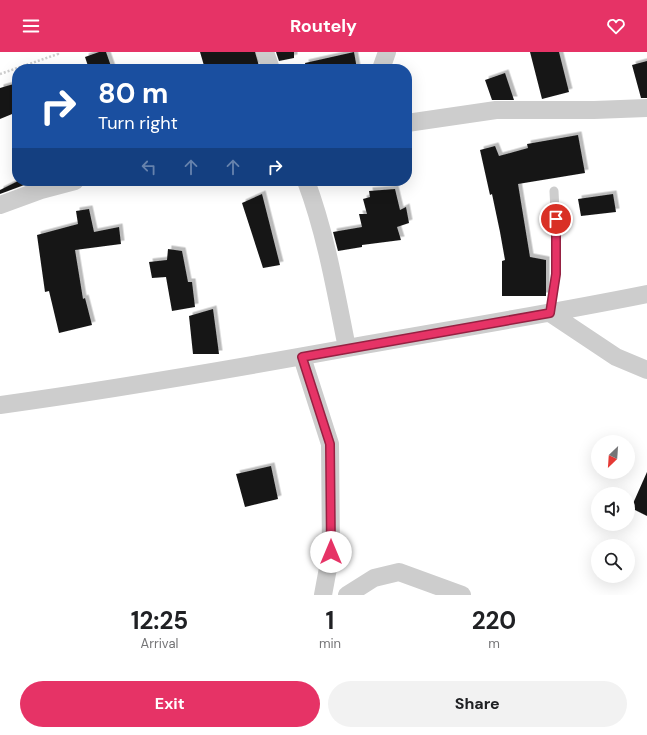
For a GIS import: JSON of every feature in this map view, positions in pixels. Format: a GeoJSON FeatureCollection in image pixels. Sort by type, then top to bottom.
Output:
{"type":"FeatureCollection","features":[{"type":"Feature","properties":{"kind":"street"},"geometry":{"type":"LineString","coordinates":[[265,52],[269,64]]}},
{"type":"Feature","properties":{"kind":"street"},"geometry":{"type":"LineString","coordinates":[[383,64],[387,52]]}},
{"type":"Feature","properties":{"kind":"street"},"geometry":{"type":"LineString","coordinates":[[412,122],[496,110],[594,110],[647,108]]}},
{"type":"Feature","properties":{"kind":"street"},"geometry":{"type":"LineString","coordinates":[[0,205],[56,186]]}},
{"type":"Feature","properties":{"kind":"street"},"geometry":{"type":"LineString","coordinates":[[308,186],[312,195],[334,281],[347,348]]}},
{"type":"Feature","properties":{"kind":"street"},"geometry":{"type":"LineString","coordinates":[[0,405],[89,393],[302,357],[550,313],[647,294]]}},
{"type":"Feature","properties":{"kind":"street"},"geometry":{"type":"LineString","coordinates":[[550,313],[616,356],[647,370]]}},
{"type":"Feature","properties":{"kind":"street"},"geometry":{"type":"LineString","coordinates":[[302,357],[330,444],[331,552],[323,595]]}},
{"type":"Feature","properties":{"kind":"street"},"geometry":{"type":"LineString","coordinates":[[347,595],[374,578],[399,572],[462,595]]}},
{"type":"Feature","properties":{"kind":"lane"},"geometry":{"type":"LineString","coordinates":[[550,313],[556,274],[554,191]]}},
{"type":"Feature","properties":{"kind":"path"},"geometry":{"type":"LineString","coordinates":[[29,64],[58,54],[57,52]]}},
{"type":"Feature","properties":{"kind":"path"},"geometry":{"type":"LineString","coordinates":[[0,74],[12,70]]}},
{"type":"Feature","properties":{"kind":"building"},"geometry":{"type":"Polygon","coordinates":[[[99,52],[106,52],[110,64],[87,64],[85,57],[99,52]]]}},
{"type":"Feature","properties":{"kind":"building"},"geometry":{"type":"Polygon","coordinates":[[[200,52],[255,52],[258,64],[204,64],[200,52]]]}},
{"type":"Feature","properties":{"kind":"building"},"geometry":{"type":"Polygon","coordinates":[[[276,52],[294,52],[294,58],[279,61],[276,52]]]}},
{"type":"Feature","properties":{"kind":"building"},"geometry":{"type":"Polygon","coordinates":[[[354,52],[356,64],[305,64],[354,52]]]}},
{"type":"Feature","properties":{"kind":"building"},"geometry":{"type":"Polygon","coordinates":[[[530,52],[559,52],[569,92],[542,99],[530,52]]]}},
{"type":"Feature","properties":{"kind":"building"},"geometry":{"type":"Polygon","coordinates":[[[647,61],[647,98],[641,98],[632,65],[647,61]]]}},
{"type":"Feature","properties":{"kind":"building"},"geometry":{"type":"Polygon","coordinates":[[[505,73],[514,100],[492,100],[485,80],[505,73]]]}},
{"type":"Feature","properties":{"kind":"building"},"geometry":{"type":"Polygon","coordinates":[[[12,84],[12,114],[0,119],[0,88],[12,84]]]}},
{"type":"Feature","properties":{"kind":"building"},"geometry":{"type":"Polygon","coordinates":[[[578,135],[585,173],[518,184],[530,257],[546,260],[546,296],[502,296],[502,261],[505,260],[492,194],[490,195],[480,150],[495,146],[499,156],[528,148],[527,144],[578,135]]]}},
{"type":"Feature","properties":{"kind":"building"},"geometry":{"type":"Polygon","coordinates":[[[12,184],[12,186],[22,186],[0,194],[0,190],[12,184]]]}},
{"type":"Feature","properties":{"kind":"building"},"geometry":{"type":"Polygon","coordinates":[[[395,189],[400,210],[406,207],[409,223],[397,227],[401,240],[362,245],[362,247],[338,251],[333,232],[362,227],[359,214],[367,214],[363,199],[370,197],[369,191],[395,189]]]}},
{"type":"Feature","properties":{"kind":"building"},"geometry":{"type":"Polygon","coordinates":[[[262,194],[280,265],[263,268],[242,203],[262,194]]]}},
{"type":"Feature","properties":{"kind":"building"},"geometry":{"type":"Polygon","coordinates":[[[613,194],[616,212],[581,216],[578,199],[613,194]]]}},
{"type":"Feature","properties":{"kind":"building"},"geometry":{"type":"Polygon","coordinates":[[[89,209],[94,232],[119,227],[121,244],[75,250],[83,299],[85,298],[92,325],[59,333],[49,291],[45,292],[37,235],[78,224],[76,211],[89,209]]]}},
{"type":"Feature","properties":{"kind":"building"},"geometry":{"type":"Polygon","coordinates":[[[168,249],[182,251],[188,282],[192,282],[195,307],[172,311],[166,277],[152,278],[149,262],[167,260],[168,249]]]}},
{"type":"Feature","properties":{"kind":"building"},"geometry":{"type":"Polygon","coordinates":[[[213,309],[219,354],[193,354],[189,316],[213,309]]]}},
{"type":"Feature","properties":{"kind":"building"},"geometry":{"type":"Polygon","coordinates":[[[271,466],[278,499],[245,507],[236,474],[271,466]]]}},
{"type":"Feature","properties":{"kind":"building"},"geometry":{"type":"Polygon","coordinates":[[[647,472],[647,516],[635,510],[635,499],[647,472]]]}},
{"type":"Feature","properties":{"kind":"route"},"geometry":{"type":"LineString","coordinates":[[331,552],[330,444],[302,357],[550,313],[556,274],[556,219]]}}]}
